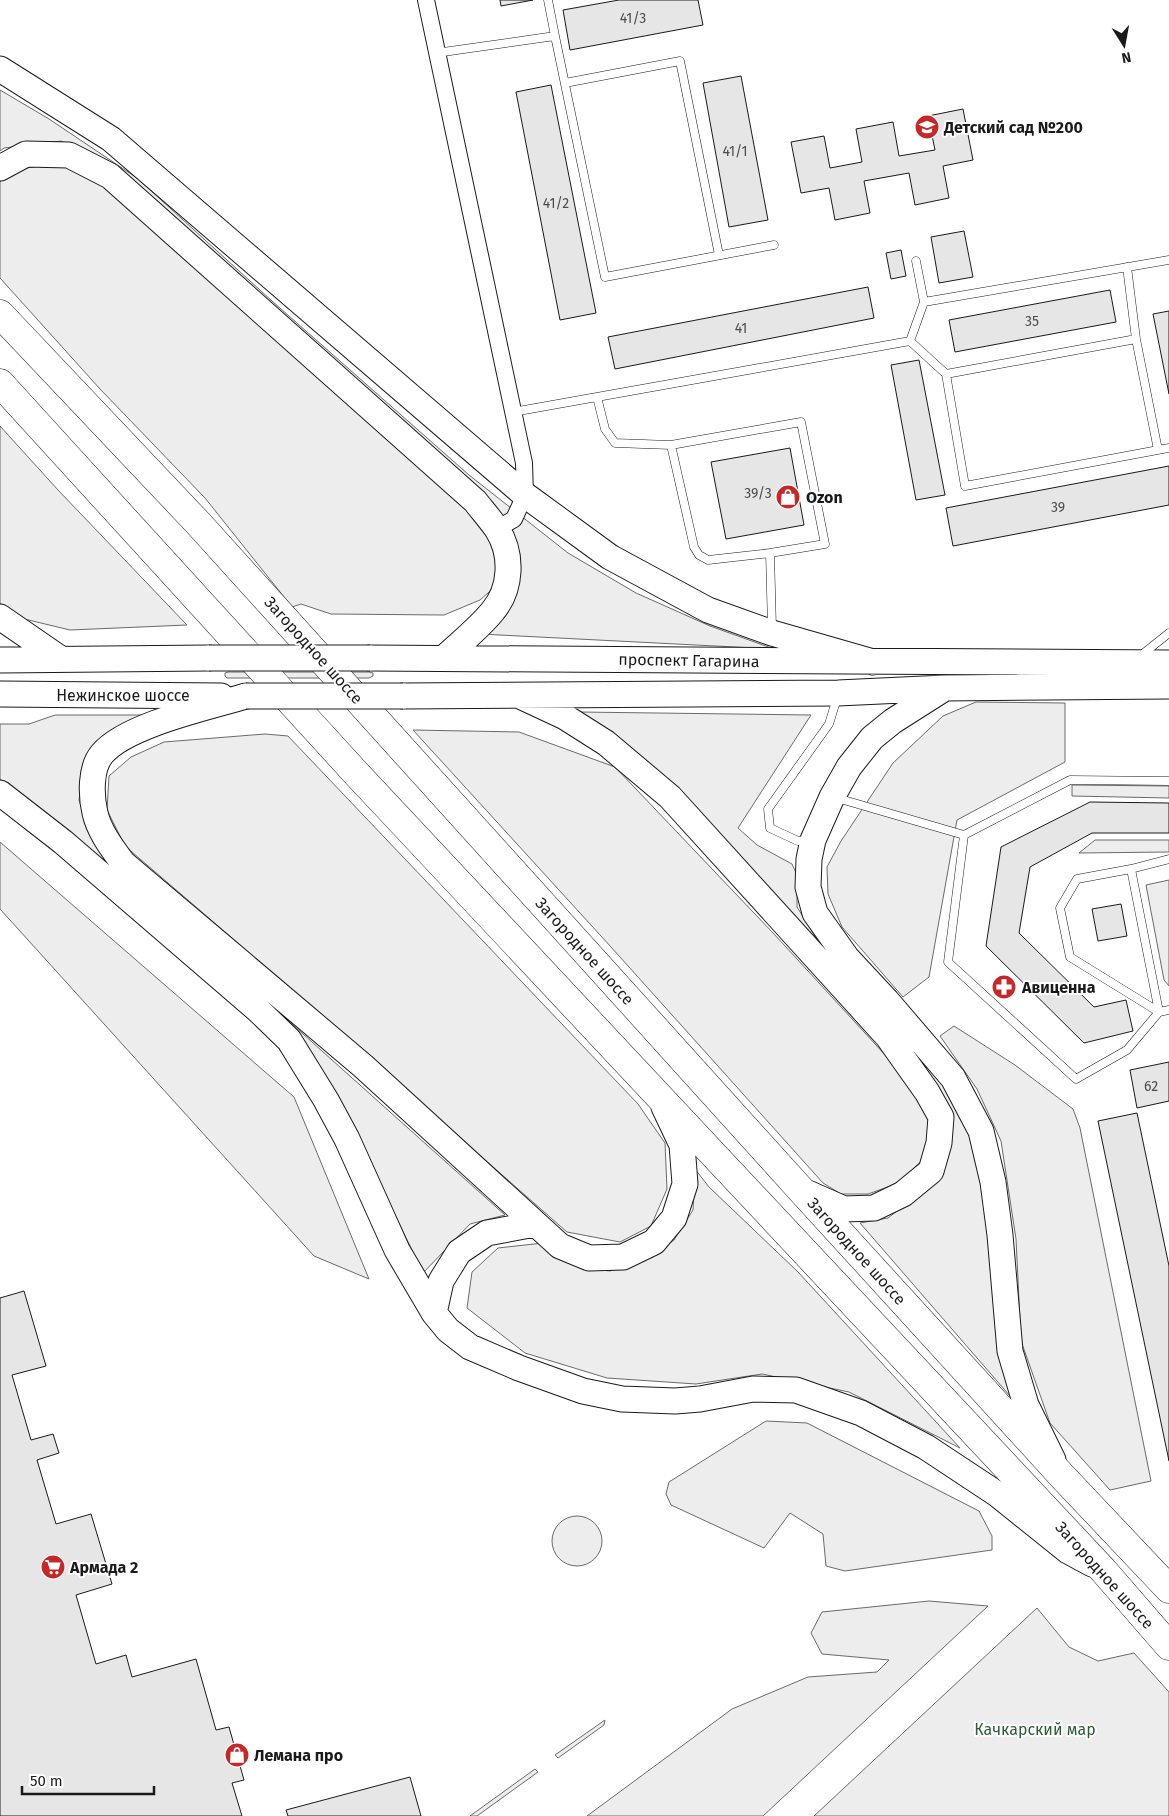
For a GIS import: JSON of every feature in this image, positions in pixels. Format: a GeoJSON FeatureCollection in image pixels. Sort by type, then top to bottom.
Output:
{"type":"FeatureCollection","features":[{"type":"Feature","properties":{"kind":"highway","name":"Загородное шоссе"},"geometry":{"type":"LineString","coordinates":[[1,314],[218,545],[801,1190],[1062,1476],[1169,1589]]}},
{"type":"Feature","properties":{"kind":"highway","name":"Загородное шоссе"},"geometry":{"type":"LineString","coordinates":[[0,382],[354,771],[1102,1570],[1169,1646]]}},
{"type":"Feature","properties":{"kind":"main road"},"geometry":{"type":"LineString","coordinates":[[0,69],[111,139],[525,496],[610,557],[708,610],[772,633],[873,662]]}},
{"type":"Feature","properties":{"kind":"main road"},"geometry":{"type":"LineString","coordinates":[[0,168],[26,154],[68,155],[110,176],[475,501],[497,529],[505,548],[509,568],[505,589],[493,611],[444,658]]}},
{"type":"Feature","properties":{"kind":"main road"},"geometry":{"type":"LineString","coordinates":[[0,617],[61,660]]}},
{"type":"Feature","properties":{"kind":"main road","name":"проспект Гагарина"},"geometry":{"type":"LineString","coordinates":[[61,660],[444,658],[1169,663]]}},
{"type":"Feature","properties":{"kind":"main road"},"geometry":{"type":"LineString","coordinates":[[0,660],[61,660]]}},
{"type":"Feature","properties":{"kind":"main road","name":"проспект Гагарина"},"geometry":{"type":"LineString","coordinates":[[246,696],[838,693],[945,688],[1169,686]]}},
{"type":"Feature","properties":{"kind":"main road"},"geometry":{"type":"LineString","coordinates":[[945,688],[893,721],[872,738],[849,767],[832,797],[813,840],[809,859],[808,887],[815,913],[847,958],[888,1001],[953,1078],[982,1131],[993,1182],[1000,1235],[1010,1351],[1026,1405],[1062,1476]]}},
{"type":"Feature","properties":{"kind":"main road","name":"Нежинское шоссе"},"geometry":{"type":"LineString","coordinates":[[0,694],[246,696]]}},
{"type":"Feature","properties":{"kind":"main road"},"geometry":{"type":"LineString","coordinates":[[246,696],[152,724],[120,740],[101,754],[94,772],[95,814],[110,845],[123,863],[363,1066],[560,1246],[589,1258],[623,1257],[654,1242],[674,1218],[685,1184],[682,1145],[660,1098]]}},
{"type":"Feature","properties":{"kind":"main road"},"geometry":{"type":"LineString","coordinates":[[520,696],[565,717],[606,743],[670,797],[888,1037],[927,1092],[941,1118],[939,1143],[931,1171],[903,1194],[874,1208],[844,1209],[801,1190]]}},
{"type":"Feature","properties":{"kind":"main road"},"geometry":{"type":"LineString","coordinates":[[0,792],[70,848],[258,1010],[290,1040],[326,1100],[347,1140],[397,1250],[434,1313],[448,1330],[470,1347],[518,1368],[583,1391],[622,1399],[675,1402],[753,1389],[796,1390],[861,1413],[926,1447],[982,1483],[1068,1551],[1102,1570]]}},
{"type":"Feature","properties":{"kind":"main road"},"geometry":{"type":"LineString","coordinates":[[434,1313],[442,1281],[459,1252],[487,1233],[536,1224]]}},
{"type":"Feature","properties":{"kind":"street"},"geometry":{"type":"LineString","coordinates":[[426,0],[524,463],[525,496],[514,519],[497,529]]}},
{"type":"Feature","properties":{"kind":"lane"},"geometry":{"type":"LineString","coordinates":[[548,0],[605,277],[774,245]]}},
{"type":"Feature","properties":{"kind":"lane"},"geometry":{"type":"LineString","coordinates":[[436,53],[555,36]]}},
{"type":"Feature","properties":{"kind":"lane"},"geometry":{"type":"LineString","coordinates":[[565,83],[680,61],[719,256]]}},
{"type":"Feature","properties":{"kind":"lane"},"geometry":{"type":"LineString","coordinates":[[924,302],[1169,260]]}},
{"type":"Feature","properties":{"kind":"lane"},"geometry":{"type":"LineString","coordinates":[[910,341],[924,302],[916,261]]}},
{"type":"Feature","properties":{"kind":"lane"},"geometry":{"type":"LineString","coordinates":[[1127,267],[1136,339],[1158,450]]}},
{"type":"Feature","properties":{"kind":"lane"},"geometry":{"type":"LineString","coordinates":[[946,374],[1136,339]]}},
{"type":"Feature","properties":{"kind":"lane"},"geometry":{"type":"LineString","coordinates":[[513,412],[910,341]]}},
{"type":"Feature","properties":{"kind":"lane"},"geometry":{"type":"LineString","coordinates":[[910,341],[946,374],[965,486],[1169,448]]}},
{"type":"Feature","properties":{"kind":"lane"},"geometry":{"type":"LineString","coordinates":[[597,397],[605,429],[615,443],[671,445],[801,422],[825,544],[770,554],[708,560],[699,555],[694,547],[671,445]]}},
{"type":"Feature","properties":{"kind":"lane"},"geometry":{"type":"LineString","coordinates":[[770,554],[772,633]]}},
{"type":"Feature","properties":{"kind":"lane"},"geometry":{"type":"LineString","coordinates":[[1132,663],[1169,633]]}},
{"type":"Feature","properties":{"kind":"lane"},"geometry":{"type":"LineString","coordinates":[[813,840],[798,841],[770,828],[768,808],[829,724],[838,693]]}},
{"type":"Feature","properties":{"kind":"lane"},"geometry":{"type":"LineString","coordinates":[[832,797],[964,835],[1070,780],[1169,781]]}},
{"type":"Feature","properties":{"kind":"lane"},"geometry":{"type":"LineString","coordinates":[[964,835],[948,962],[1076,1079],[1127,1050],[1159,1012],[1169,1010]]}},
{"type":"Feature","properties":{"kind":"lane"},"geometry":{"type":"LineString","coordinates":[[1159,1012],[1070,957],[1060,908],[1077,879],[1131,869],[1169,859]]}},
{"type":"Feature","properties":{"kind":"lane"},"geometry":{"type":"LineString","coordinates":[[1131,869],[1159,1012]]}},
{"type":"Feature","properties":{"kind":"shaded area"},"geometry":{"type":"Polygon","coordinates":[[[0,90],[49,119],[137,178],[272,301],[469,475],[568,553],[636,593],[710,626],[774,649],[480,634],[511,537],[111,168],[61,141],[4,148],[0,151],[0,90]]]}},
{"type":"Feature","properties":{"kind":"shaded area"},"geometry":{"type":"Polygon","coordinates":[[[60,163],[98,179],[428,472],[478,521],[498,553],[497,585],[480,600],[444,615],[331,614],[301,604],[292,607],[205,498],[100,389],[0,278],[0,182],[13,170],[60,163]]]}},
{"type":"Feature","properties":{"kind":"shaded area"},"geometry":{"type":"Polygon","coordinates":[[[0,426],[58,490],[187,625],[70,630],[16,617],[0,603],[0,426]]]}},
{"type":"Feature","properties":{"kind":"shaded area"},"geometry":{"type":"Polygon","coordinates":[[[369,672],[373,673],[373,676],[369,678],[227,678],[225,673],[369,672]]]}},
{"type":"Feature","properties":{"kind":"shaded area"},"geometry":{"type":"Polygon","coordinates":[[[976,702],[1065,703],[1065,762],[957,820],[929,977],[903,997],[842,927],[828,894],[827,867],[841,841],[893,763],[943,716],[976,702]]]}},
{"type":"Feature","properties":{"kind":"shaded area"},"geometry":{"type":"Polygon","coordinates":[[[579,712],[811,715],[738,828],[757,845],[792,864],[797,875],[797,907],[818,941],[927,1057],[958,1100],[977,1150],[1010,1396],[860,1223],[888,1218],[938,1179],[950,1115],[579,712]]]}},
{"type":"Feature","properties":{"kind":"shaded area"},"geometry":{"type":"Polygon","coordinates":[[[55,715],[147,715],[84,771],[79,800],[93,842],[121,874],[505,1215],[470,1224],[423,1273],[385,1194],[287,1025],[41,809],[0,779],[0,724],[29,724],[55,715]]]}},
{"type":"Feature","properties":{"kind":"shaded area"},"geometry":{"type":"Polygon","coordinates":[[[413,730],[519,732],[615,767],[774,934],[909,1081],[931,1126],[921,1161],[899,1183],[868,1194],[841,1194],[823,1183],[413,730]]]}},
{"type":"Feature","properties":{"kind":"shaded area"},"geometry":{"type":"Polygon","coordinates":[[[265,734],[288,736],[638,1104],[665,1143],[667,1189],[651,1226],[620,1242],[567,1232],[125,846],[107,810],[109,776],[131,757],[164,742],[265,734]]]}},
{"type":"Feature","properties":{"kind":"shaded area"},"geometry":{"type":"Polygon","coordinates":[[[1072,785],[1169,786],[1169,798],[1072,796],[1072,785]]]}},
{"type":"Feature","properties":{"kind":"shaded area"},"geometry":{"type":"Polygon","coordinates":[[[1095,840],[1169,840],[1169,852],[1079,853],[1095,840]]]}},
{"type":"Feature","properties":{"kind":"shaded area"},"geometry":{"type":"Polygon","coordinates":[[[0,842],[294,1097],[369,1279],[314,1256],[0,909],[0,842]]]}},
{"type":"Feature","properties":{"kind":"shaded area"},"geometry":{"type":"Polygon","coordinates":[[[1169,880],[1169,986],[1164,980],[1146,885],[1169,880]]]}},
{"type":"Feature","properties":{"kind":"shaded area"},"geometry":{"type":"Polygon","coordinates":[[[954,1026],[1015,1065],[1073,1109],[1080,1128],[1151,1481],[1110,1490],[1050,1423],[1021,1341],[1016,1239],[1001,1141],[977,1089],[940,1036],[954,1026]]]}},
{"type":"Feature","properties":{"kind":"shaded area"},"geometry":{"type":"Polygon","coordinates":[[[695,1169],[709,1187],[798,1272],[960,1448],[849,1392],[762,1374],[696,1384],[607,1378],[525,1353],[467,1308],[472,1272],[498,1248],[543,1243],[583,1268],[610,1271],[650,1257],[674,1240],[693,1210],[695,1169]]]}},
{"type":"Feature","properties":{"kind":"shaded area"},"geometry":{"type":"Polygon","coordinates":[[[766,1421],[807,1423],[979,1511],[992,1536],[992,1550],[845,1571],[826,1566],[823,1534],[790,1513],[764,1548],[671,1505],[666,1494],[669,1482],[766,1421]]]}},
{"type":"Feature","properties":{"kind":"shaded area"},"geometry":{"type":"Polygon","coordinates":[[[577,1516],[586,1518],[597,1527],[602,1541],[600,1550],[591,1561],[577,1566],[568,1564],[557,1555],[552,1541],[554,1532],[563,1521],[577,1516]]]}},
{"type":"Feature","properties":{"kind":"shaded area"},"geometry":{"type":"Polygon","coordinates":[[[929,1601],[988,1606],[763,1816],[587,1816],[732,1709],[808,1677],[877,1672],[889,1660],[822,1654],[811,1633],[822,1612],[929,1601]]]}},
{"type":"Feature","properties":{"kind":"shaded area","name":"Качкарский мар"},"geometry":{"type":"Polygon","coordinates":[[[1037,1608],[1069,1647],[1098,1661],[1134,1653],[1169,1692],[1169,1816],[814,1816],[1037,1608]]]}},
{"type":"Feature","properties":{"kind":"shaded area"},"geometry":{"type":"Polygon","coordinates":[[[605,1720],[604,1725],[558,1758],[555,1755],[605,1720]]]}},
{"type":"Feature","properties":{"kind":"shaded area"},"geometry":{"type":"Polygon","coordinates":[[[535,1769],[538,1772],[477,1816],[470,1816],[535,1769]]]}},
{"type":"Feature","properties":{"kind":"building"},"geometry":{"type":"Polygon","coordinates":[[[500,0],[533,0],[501,6],[500,0]]]}},
{"type":"Feature","properties":{"kind":"building"},"geometry":{"type":"Polygon","coordinates":[[[619,0],[698,0],[703,25],[570,50],[563,10],[619,0]]]}},
{"type":"Feature","properties":{"kind":"building"},"geometry":{"type":"Polygon","coordinates":[[[741,76],[768,220],[729,227],[703,83],[741,76]]]}},
{"type":"Feature","properties":{"kind":"building"},"geometry":{"type":"Polygon","coordinates":[[[551,85],[596,313],[560,320],[516,92],[551,85]]]}},
{"type":"Feature","properties":{"kind":"building"},"geometry":{"type":"Polygon","coordinates":[[[963,109],[973,160],[943,166],[949,198],[915,205],[909,173],[864,181],[870,213],[835,220],[829,188],[801,193],[791,142],[824,136],[830,168],[862,162],[856,129],[893,122],[899,156],[935,150],[928,116],[963,109]]]}},
{"type":"Feature","properties":{"kind":"building"},"geometry":{"type":"Polygon","coordinates":[[[964,231],[973,277],[939,283],[931,237],[964,231]]]}},
{"type":"Feature","properties":{"kind":"building"},"geometry":{"type":"Polygon","coordinates":[[[901,250],[906,276],[891,279],[886,253],[901,250]]]}},
{"type":"Feature","properties":{"kind":"building"},"geometry":{"type":"Polygon","coordinates":[[[868,287],[874,318],[615,369],[608,337],[868,287]]]}},
{"type":"Feature","properties":{"kind":"building"},"geometry":{"type":"Polygon","coordinates":[[[1110,290],[1116,322],[955,352],[949,320],[1110,290]]]}},
{"type":"Feature","properties":{"kind":"building"},"geometry":{"type":"Polygon","coordinates":[[[1169,311],[1169,394],[1153,314],[1169,311]]]}},
{"type":"Feature","properties":{"kind":"building"},"geometry":{"type":"Polygon","coordinates":[[[919,360],[945,495],[916,500],[891,365],[919,360]]]}},
{"type":"Feature","properties":{"kind":"building"},"geometry":{"type":"Polygon","coordinates":[[[790,448],[804,525],[726,539],[711,462],[790,448]]]}},
{"type":"Feature","properties":{"kind":"building"},"geometry":{"type":"Polygon","coordinates":[[[1169,466],[1169,505],[953,546],[946,508],[1169,466]]]}},
{"type":"Feature","properties":{"kind":"building"},"geometry":{"type":"Polygon","coordinates":[[[1090,802],[1169,803],[1169,833],[1092,833],[1030,867],[1019,933],[1094,1007],[1126,1000],[1133,1031],[1084,1043],[986,946],[1001,847],[1090,802]]]}},
{"type":"Feature","properties":{"kind":"building"},"geometry":{"type":"Polygon","coordinates":[[[1121,904],[1127,936],[1098,941],[1092,909],[1121,904]]]}},
{"type":"Feature","properties":{"kind":"building"},"geometry":{"type":"Polygon","coordinates":[[[1169,1062],[1169,1101],[1137,1108],[1130,1070],[1169,1062]]]}},
{"type":"Feature","properties":{"kind":"building"},"geometry":{"type":"Polygon","coordinates":[[[1137,1113],[1169,1266],[1169,1461],[1098,1121],[1137,1113]]]}},
{"type":"Feature","properties":{"kind":"building","name":"Армада 2"},"geometry":{"type":"Polygon","coordinates":[[[24,1291],[46,1366],[12,1375],[31,1440],[53,1434],[59,1453],[37,1460],[56,1524],[91,1514],[112,1584],[76,1595],[96,1664],[126,1655],[132,1677],[196,1659],[216,1730],[229,1727],[244,1780],[232,1783],[242,1816],[0,1816],[0,1298],[24,1291]]]}},
{"type":"Feature","properties":{"kind":"building"},"geometry":{"type":"Polygon","coordinates":[[[410,1777],[421,1816],[288,1816],[286,1810],[410,1777]]]}},
{"type":"Feature","properties":{"kind":"place","name":"Детский сад №200"},"geometry":{"type":"Point","coordinates":[927,127]}},
{"type":"Feature","properties":{"kind":"place","name":"Ozon"},"geometry":{"type":"Point","coordinates":[788,497]}},
{"type":"Feature","properties":{"kind":"place","name":"Авиценна"},"geometry":{"type":"Point","coordinates":[1004,987]}},
{"type":"Feature","properties":{"kind":"place","name":"Армада 2"},"geometry":{"type":"Point","coordinates":[53,1567]}},
{"type":"Feature","properties":{"kind":"place","name":"Лемана про"},"geometry":{"type":"Point","coordinates":[237,1755]}}]}
